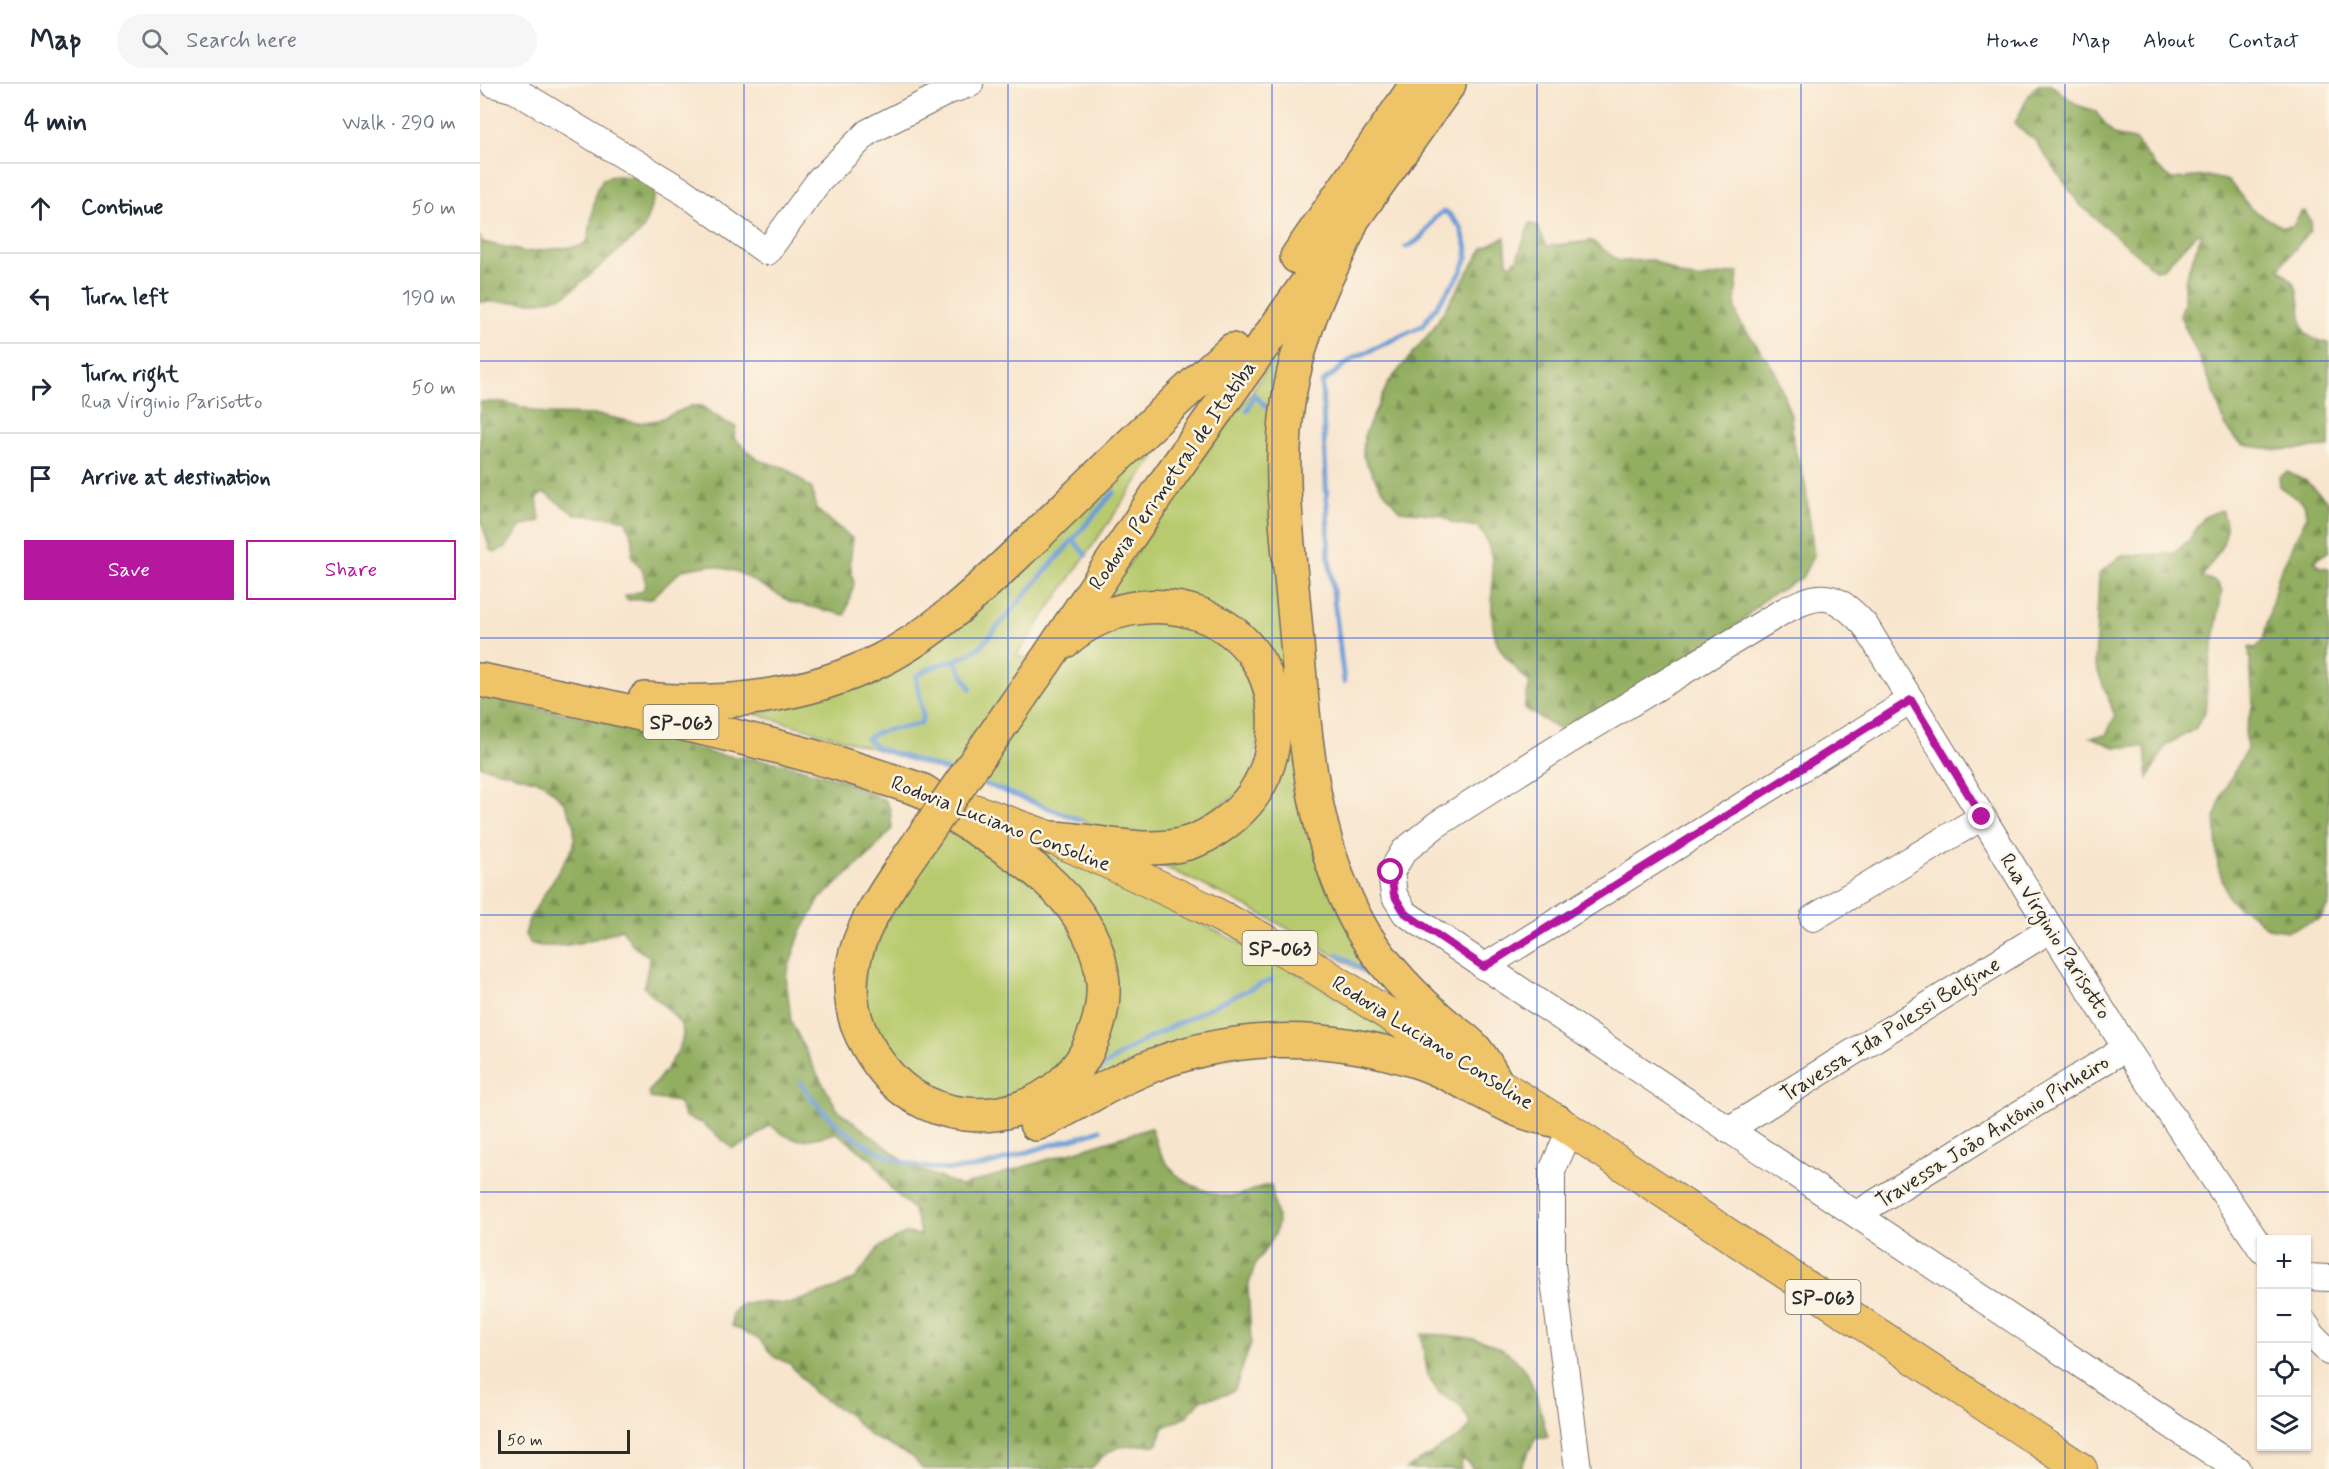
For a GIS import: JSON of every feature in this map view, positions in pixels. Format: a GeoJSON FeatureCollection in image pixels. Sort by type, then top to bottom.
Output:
{"type":"FeatureCollection","features":[{"type":"Feature","properties":{"kind":"highway","name":"Rodovia Perimetral de Itatiba"},"geometry":{"type":"LineString","coordinates":[[1040,659],[1232,350],[1417,84]]}},
{"type":"Feature","properties":{"kind":"highway","name":"Rodovia Perimetral de Itatiba"},"geometry":{"type":"LineString","coordinates":[[892,866],[1320,262],[1351,223],[1449,84]]}},
{"type":"Feature","properties":{"kind":"highway"},"geometry":{"type":"LineString","coordinates":[[1351,223],[1309,320],[1296,363],[1288,404],[1284,448],[1284,485],[1290,565],[1312,783],[1325,842],[1346,899],[1371,944],[1426,1007],[1470,1044],[1495,1080]]}},
{"type":"Feature","properties":{"kind":"highway"},"geometry":{"type":"LineString","coordinates":[[536,691],[589,690],[662,701],[754,698],[823,683],[879,661],[904,647],[961,605],[1232,350]]}},
{"type":"Feature","properties":{"kind":"highway"},"geometry":{"type":"LineString","coordinates":[[1040,659],[1095,620],[1120,610],[1146,606],[1179,608],[1213,620],[1240,641],[1258,663],[1264,675],[1272,697],[1274,713],[1273,741],[1262,778],[1248,802],[1225,824],[1191,843],[1160,849],[1052,838]]}},
{"type":"Feature","properties":{"kind":"highway","name":"Rodovia Luciano Consoline"},"geometry":{"type":"LineString","coordinates":[[480,680],[653,715],[825,758],[923,792]]}},
{"type":"Feature","properties":{"kind":"highway"},"geometry":{"type":"LineString","coordinates":[[892,866],[858,948],[853,966],[853,1007],[864,1040],[876,1061],[893,1081],[916,1098],[939,1108],[963,1114],[979,1115],[1011,1111],[1049,1096],[1078,1066],[1089,1049],[1098,1026],[1103,984],[1100,966],[1088,931],[1079,915],[1064,897],[1032,866],[1005,846],[946,810],[923,792]]}},
{"type":"Feature","properties":{"kind":"highway"},"geometry":{"type":"LineString","coordinates":[[892,866],[852,911],[838,942],[832,970],[833,1011],[851,1057],[868,1082],[878,1093],[903,1112],[929,1125],[970,1134],[1022,1129],[1053,1116],[1108,1084],[1171,1059],[1221,1046],[1279,1040],[1332,1042],[1389,1053],[1436,1069],[1515,1109],[1564,1125]]}},
{"type":"Feature","properties":{"kind":"main road","name":"Rodovia Luciano Consoline"},"geometry":{"type":"LineString","coordinates":[[923,792],[1052,838],[1205,908],[1361,995],[1564,1125],[2081,1469]]}},
{"type":"Feature","properties":{"kind":"street"},"geometry":{"type":"LineString","coordinates":[[504,87],[542,84]]}},
{"type":"Feature","properties":{"kind":"street"},"geometry":{"type":"LineString","coordinates":[[504,87],[684,192],[766,252],[818,182],[868,132],[949,91],[970,84]]}},
{"type":"Feature","properties":{"kind":"street","name":"Rua Virginio Parisotto"},"geometry":{"type":"LineString","coordinates":[[1484,967],[1405,913],[1394,895],[1391,872],[1404,851],[1436,825],[1557,748],[1731,643],[1806,600],[1829,598],[1848,606],[1865,624],[2051,929],[2126,1047],[2257,1243]]}},
{"type":"Feature","properties":{"kind":"street"},"geometry":{"type":"LineString","coordinates":[[1911,700],[1484,967],[2237,1469]]}},
{"type":"Feature","properties":{"kind":"street"},"geometry":{"type":"LineString","coordinates":[[1813,918],[1982,817]]}},
{"type":"Feature","properties":{"kind":"street","name":"Travessa Ida Polessi Belgine"},"geometry":{"type":"LineString","coordinates":[[1728,1130],[2051,929]]}},
{"type":"Feature","properties":{"kind":"street","name":"Travessa João Antônio Pinheiro"},"geometry":{"type":"LineString","coordinates":[[1857,1214],[2126,1047]]}},
{"type":"Feature","properties":{"kind":"street"},"geometry":{"type":"LineString","coordinates":[[1564,1125],[1552,1171],[1551,1253],[1578,1469]]}},
{"type":"Feature","properties":{"kind":"street"},"geometry":{"type":"LineString","coordinates":[[2311,1277],[2329,1278]]}},
{"type":"Feature","properties":{"kind":"street"},"geometry":{"type":"LineString","coordinates":[[2311,1332],[2329,1352]]}},
{"type":"Feature","properties":{"kind":"green space"},"geometry":{"type":"Polygon","coordinates":[[[2038,84],[2050,84],[2077,105],[2095,111],[2114,135],[2136,141],[2155,166],[2172,179],[2207,176],[2229,181],[2251,209],[2282,227],[2293,226],[2301,212],[2305,211],[2311,222],[2310,231],[2279,268],[2292,281],[2297,290],[2305,331],[2317,340],[2329,343],[2329,447],[2276,450],[2244,445],[2236,440],[2225,425],[2212,386],[2180,316],[2184,304],[2184,282],[2202,233],[2196,234],[2163,269],[2155,270],[2080,205],[2034,139],[2018,128],[2015,123],[2030,93],[2038,84]]]}},
{"type":"Feature","properties":{"kind":"green space"},"geometry":{"type":"Polygon","coordinates":[[[613,176],[642,177],[652,183],[655,195],[643,230],[566,295],[540,302],[480,302],[480,237],[483,242],[526,252],[581,246],[588,240],[596,191],[603,179],[613,176]]]}},
{"type":"Feature","properties":{"kind":"green space"},"geometry":{"type":"Polygon","coordinates":[[[1530,223],[1537,226],[1547,246],[1592,241],[1619,261],[1653,260],[1681,275],[1697,279],[1738,272],[1735,302],[1738,319],[1775,371],[1791,416],[1793,443],[1805,483],[1814,554],[1802,578],[1766,598],[1722,639],[1578,727],[1558,729],[1524,708],[1530,683],[1498,645],[1493,625],[1491,553],[1478,527],[1453,523],[1441,515],[1400,511],[1378,484],[1363,456],[1364,436],[1388,383],[1432,330],[1483,248],[1505,237],[1507,262],[1511,265],[1517,259],[1530,223]]]}},
{"type":"Feature","properties":{"kind":"green space"},"geometry":{"type":"Polygon","coordinates":[[[1290,333],[1304,778],[1395,993],[1277,923],[1154,862],[1268,787],[1256,642],[1098,609],[1214,440],[1247,399],[1290,333]]]}},
{"type":"Feature","properties":{"kind":"green space"},"geometry":{"type":"Polygon","coordinates":[[[480,402],[504,402],[545,414],[601,415],[637,423],[658,420],[691,406],[701,406],[736,427],[734,438],[758,460],[786,468],[812,489],[816,509],[853,539],[850,562],[854,584],[845,615],[791,602],[738,572],[711,565],[682,570],[651,599],[627,600],[625,596],[642,591],[646,584],[642,569],[632,557],[633,540],[626,521],[615,517],[576,515],[544,493],[537,498],[540,521],[521,526],[506,547],[496,552],[490,550],[480,517],[480,402]]]}},
{"type":"Feature","properties":{"kind":"green space"},"geometry":{"type":"Polygon","coordinates":[[[1183,415],[1016,656],[1045,662],[1106,624],[1166,614],[1231,644],[1264,711],[1250,783],[1185,834],[1114,832],[920,762],[755,714],[856,682],[1183,415]]]}},
{"type":"Feature","properties":{"kind":"green space"},"geometry":{"type":"Polygon","coordinates":[[[2287,472],[2306,481],[2329,502],[2329,551],[2314,561],[2320,567],[2329,568],[2329,904],[2320,919],[2288,931],[2268,928],[2229,899],[2218,867],[2215,817],[2222,794],[2247,749],[2245,732],[2253,704],[2249,647],[2256,648],[2263,640],[2279,574],[2307,516],[2304,504],[2280,487],[2279,477],[2287,472]]]}},
{"type":"Feature","properties":{"kind":"green space"},"geometry":{"type":"Polygon","coordinates":[[[2221,510],[2225,519],[2225,537],[2218,553],[2202,577],[2217,582],[2222,591],[2208,675],[2205,713],[2195,729],[2166,745],[2148,778],[2145,747],[2114,747],[2091,737],[2106,735],[2115,716],[2095,664],[2099,574],[2120,556],[2174,553],[2189,540],[2204,517],[2221,510]]]}},
{"type":"Feature","properties":{"kind":"green space"},"geometry":{"type":"Polygon","coordinates":[[[489,698],[613,723],[714,754],[782,763],[843,780],[885,800],[890,809],[892,829],[870,854],[820,899],[800,934],[786,976],[791,1021],[838,1110],[911,1166],[961,1186],[1151,1128],[1168,1166],[1192,1185],[1219,1195],[1235,1196],[1271,1185],[1278,1223],[1275,1235],[1256,1263],[1248,1287],[1251,1343],[1235,1389],[1225,1395],[1202,1399],[1187,1416],[1164,1427],[1157,1445],[1120,1447],[1106,1454],[1091,1469],[922,1469],[913,1457],[870,1436],[848,1414],[814,1393],[790,1364],[774,1357],[759,1339],[732,1326],[732,1314],[739,1305],[758,1302],[789,1304],[836,1288],[856,1278],[879,1247],[906,1233],[921,1235],[914,1210],[891,1189],[874,1162],[837,1133],[802,1140],[787,1137],[770,1125],[747,1143],[732,1148],[702,1123],[685,1117],[678,1102],[650,1098],[649,1091],[673,1060],[682,1041],[681,1025],[669,1010],[644,987],[650,957],[634,947],[622,929],[589,940],[554,946],[531,944],[525,935],[529,919],[574,846],[574,824],[564,802],[542,782],[480,766],[480,699],[489,698]]]}},
{"type":"Feature","properties":{"kind":"green space"},"geometry":{"type":"Polygon","coordinates":[[[947,823],[1056,898],[1097,987],[1064,1072],[996,1106],[918,1091],[864,1014],[864,955],[947,823]]]}},
{"type":"Feature","properties":{"kind":"green space"},"geometry":{"type":"Polygon","coordinates":[[[1022,844],[1122,883],[1285,966],[1406,1040],[1338,1032],[1081,1091],[1113,997],[1022,844]]]}},
{"type":"Feature","properties":{"kind":"green space"},"geometry":{"type":"Polygon","coordinates":[[[1421,1334],[1466,1337],[1481,1341],[1508,1353],[1519,1363],[1534,1390],[1548,1437],[1536,1437],[1520,1469],[1473,1469],[1467,1461],[1462,1459],[1461,1469],[1406,1469],[1464,1434],[1471,1424],[1460,1405],[1439,1393],[1428,1376],[1421,1334]]]}},
{"type":"Feature","properties":{"kind":"waterway"},"geometry":{"type":"LineString","coordinates":[[1344,682],[1329,558],[1322,383],[1352,359],[1422,326],[1460,274],[1467,258],[1467,248],[1461,228],[1448,213],[1443,212],[1435,218],[1419,239],[1406,247]]}},
{"type":"Feature","properties":{"kind":"waterway"},"geometry":{"type":"LineString","coordinates":[[1253,394],[1272,412],[1273,418]]}},
{"type":"Feature","properties":{"kind":"waterway"},"geometry":{"type":"LineString","coordinates":[[1247,411],[1254,396]]}},
{"type":"Feature","properties":{"kind":"waterway"},"geometry":{"type":"LineString","coordinates":[[955,773],[877,748],[867,739],[878,732],[921,723],[923,715],[916,677],[932,668],[974,652],[981,646],[1114,492]]}},
{"type":"Feature","properties":{"kind":"waterway"},"geometry":{"type":"LineString","coordinates":[[1073,540],[1086,555]]}},
{"type":"Feature","properties":{"kind":"waterway"},"geometry":{"type":"LineString","coordinates":[[955,661],[971,689]]}},
{"type":"Feature","properties":{"kind":"waterway"},"geometry":{"type":"LineString","coordinates":[[975,780],[1080,820]]}},
{"type":"Feature","properties":{"kind":"waterway"},"geometry":{"type":"LineString","coordinates":[[1338,954],[1383,983]]}},
{"type":"Feature","properties":{"kind":"waterway"},"geometry":{"type":"LineString","coordinates":[[1086,1082],[1118,1056],[1142,1042],[1271,980]]}},
{"type":"Feature","properties":{"kind":"waterway"},"geometry":{"type":"LineString","coordinates":[[801,1083],[816,1103],[853,1137],[898,1160],[922,1166],[947,1169],[980,1167],[1100,1130]]}},
{"type":"Feature","properties":{"kind":"route"},"geometry":{"type":"LineString","coordinates":[[1391,872],[1394,895],[1405,913],[1484,967],[1911,700],[1982,817]]}}]}
